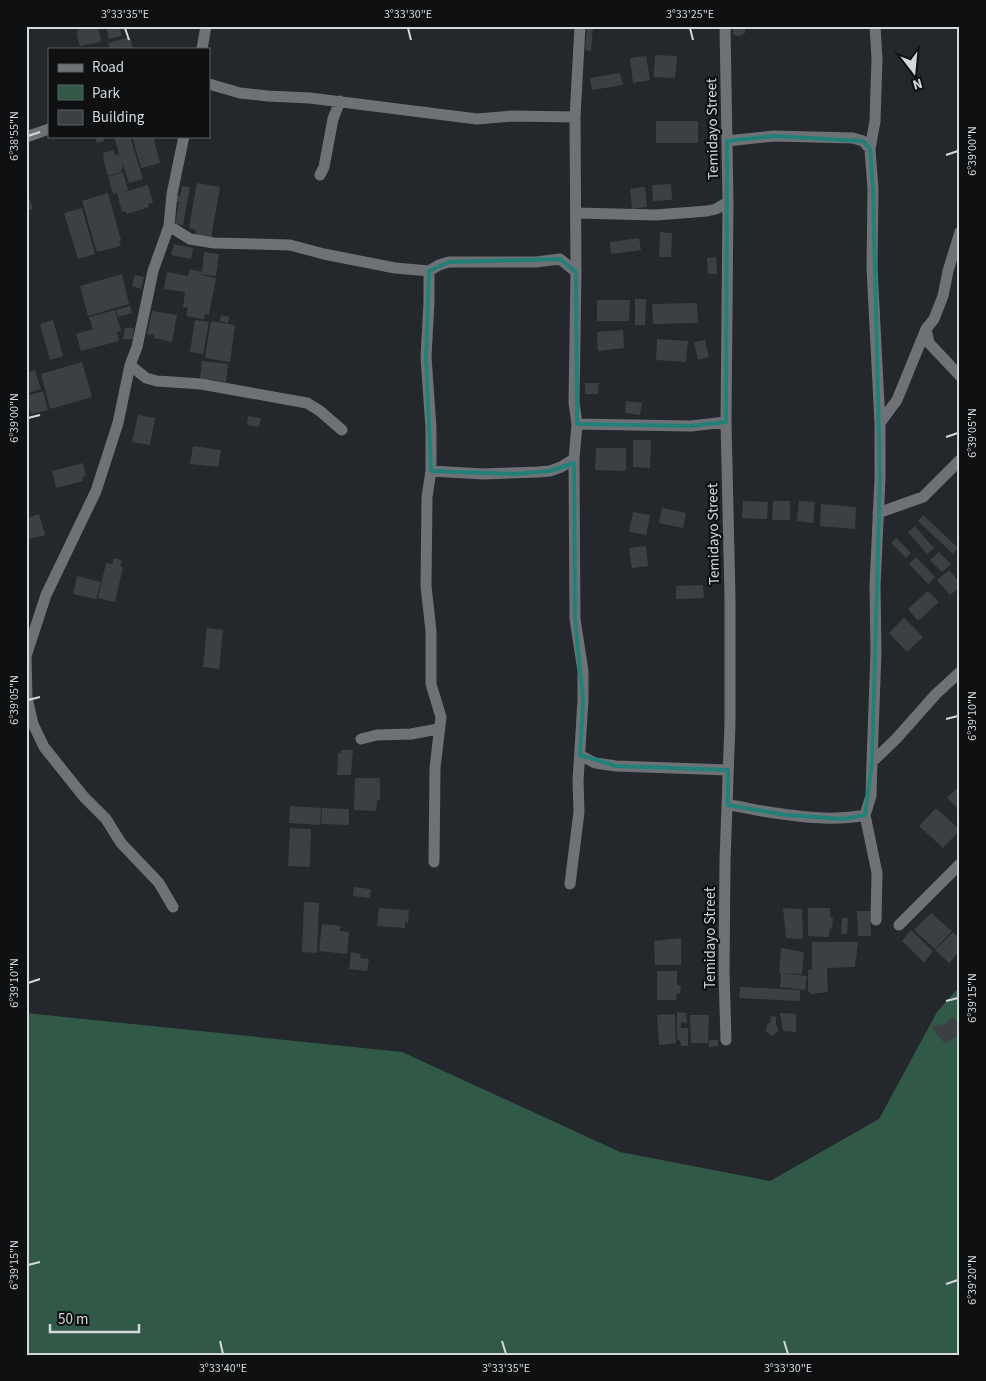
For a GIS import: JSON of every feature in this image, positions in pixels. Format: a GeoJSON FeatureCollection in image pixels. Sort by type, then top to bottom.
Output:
{"type":"FeatureCollection","features":[{"type":"Feature","properties":{"kind":"street"},"geometry":{"type":"LineString","coordinates":[[202,48],[206,26]]}},
{"type":"Feature","properties":{"kind":"street"},"geometry":{"type":"LineString","coordinates":[[570,884],[579,812],[578,781],[583,700],[582,671],[575,619],[574,459],[578,424],[574,403],[576,272],[575,118],[580,26]]}},
{"type":"Feature","properties":{"kind":"street","name":"Temidayo Street"},"geometry":{"type":"LineString","coordinates":[[725,26],[728,202],[726,422],[730,598],[730,723],[725,861],[724,972],[726,1040]]}},
{"type":"Feature","properties":{"kind":"street"},"geometry":{"type":"LineString","coordinates":[[875,26],[877,59],[875,121],[870,149],[873,189],[872,268],[880,423],[880,478],[875,586],[876,652],[871,796],[865,815],[876,873],[876,920]]}},
{"type":"Feature","properties":{"kind":"street"},"geometry":{"type":"LineString","coordinates":[[210,84],[240,93],[340,101],[477,120],[512,116],[575,118]]}},
{"type":"Feature","properties":{"kind":"street"},"geometry":{"type":"LineString","coordinates":[[320,175],[324,167],[333,119],[340,101]]}},
{"type":"Feature","properties":{"kind":"street"},"geometry":{"type":"LineString","coordinates":[[26,137],[48,128]]}},
{"type":"Feature","properties":{"kind":"street"},"geometry":{"type":"LineString","coordinates":[[727,141],[774,136],[853,138],[863,141],[870,149]]}},
{"type":"Feature","properties":{"kind":"street"},"geometry":{"type":"LineString","coordinates":[[173,907],[159,883],[121,843],[106,819],[84,797],[44,748],[33,724],[27,698],[26,656],[46,595],[96,492],[118,423],[153,271],[169,226],[172,194],[184,138]]}},
{"type":"Feature","properties":{"kind":"street"},"geometry":{"type":"LineString","coordinates":[[576,213],[656,215],[707,211],[716,209],[728,202]]}},
{"type":"Feature","properties":{"kind":"street"},"geometry":{"type":"LineString","coordinates":[[169,226],[190,239],[214,243],[290,245],[324,254],[395,268],[429,271],[449,262],[536,262],[560,259],[576,272]]}},
{"type":"Feature","properties":{"kind":"street"},"geometry":{"type":"LineString","coordinates":[[880,423],[896,400],[926,330],[934,319],[943,296],[948,271],[960,232]]}},
{"type":"Feature","properties":{"kind":"street"},"geometry":{"type":"LineString","coordinates":[[560,259],[576,236]]}},
{"type":"Feature","properties":{"kind":"street"},"geometry":{"type":"LineString","coordinates":[[429,271],[426,357],[432,428],[431,471],[427,497],[426,586],[431,631],[430,684],[441,718],[434,768],[434,862]]}},
{"type":"Feature","properties":{"kind":"street"},"geometry":{"type":"LineString","coordinates":[[926,330],[929,343],[960,376]]}},
{"type":"Feature","properties":{"kind":"street"},"geometry":{"type":"LineString","coordinates":[[130,365],[146,378],[157,381],[201,384],[307,403],[320,411],[342,430]]}},
{"type":"Feature","properties":{"kind":"street"},"geometry":{"type":"LineString","coordinates":[[578,424],[690,426],[726,422]]}},
{"type":"Feature","properties":{"kind":"street"},"geometry":{"type":"LineString","coordinates":[[431,471],[483,474],[538,472],[556,469],[574,459]]}},
{"type":"Feature","properties":{"kind":"street"},"geometry":{"type":"LineString","coordinates":[[878,513],[923,496],[960,460]]}},
{"type":"Feature","properties":{"kind":"street"},"geometry":{"type":"LineString","coordinates":[[872,762],[896,739],[936,694],[960,672]]}},
{"type":"Feature","properties":{"kind":"street"},"geometry":{"type":"LineString","coordinates":[[361,739],[377,735],[411,734],[438,729]]}},
{"type":"Feature","properties":{"kind":"street"},"geometry":{"type":"LineString","coordinates":[[580,755],[595,763],[616,766],[728,770]]}},
{"type":"Feature","properties":{"kind":"street"},"geometry":{"type":"LineString","coordinates":[[728,805],[786,815],[843,818],[865,815]]}},
{"type":"Feature","properties":{"kind":"street"},"geometry":{"type":"LineString","coordinates":[[900,924],[960,864]]}},
{"type":"Feature","properties":{"kind":"highlighted area"},"geometry":{"type":"Polygon","coordinates":[[[774,136],[863,141],[870,149],[873,189],[880,478],[872,762],[865,815],[843,819],[786,815],[728,805],[728,770],[616,766],[580,755],[583,700],[575,619],[574,463],[550,471],[514,474],[431,471],[426,357],[429,271],[449,262],[560,259],[576,272],[577,424],[691,426],[726,422],[727,141],[774,136]]]}},
{"type":"Feature","properties":{"kind":"green space"},"geometry":{"type":"Polygon","coordinates":[[[960,986],[960,1355],[26,1355],[26,1013],[402,1052],[620,1152],[770,1181],[879,1119],[937,1012],[960,986]]]}},
{"type":"Feature","properties":{"kind":"building"},"geometry":{"type":"Polygon","coordinates":[[[79,26],[98,26],[101,42],[80,46],[77,35],[79,26]]]}},
{"type":"Feature","properties":{"kind":"building"},"geometry":{"type":"Polygon","coordinates":[[[106,26],[119,26],[122,36],[109,39],[106,26]]]}},
{"type":"Feature","properties":{"kind":"building"},"geometry":{"type":"Polygon","coordinates":[[[587,26],[593,26],[591,51],[585,50],[587,26]]]}},
{"type":"Feature","properties":{"kind":"building"},"geometry":{"type":"Polygon","coordinates":[[[733,26],[745,26],[745,33],[739,36],[733,35],[733,26]]]}},
{"type":"Feature","properties":{"kind":"building"},"geometry":{"type":"Polygon","coordinates":[[[130,37],[133,48],[110,48],[108,43],[130,37]]]}},
{"type":"Feature","properties":{"kind":"building"},"geometry":{"type":"Polygon","coordinates":[[[655,55],[677,56],[675,78],[654,77],[655,55]]]}},
{"type":"Feature","properties":{"kind":"building"},"geometry":{"type":"Polygon","coordinates":[[[646,56],[650,80],[633,83],[630,58],[646,56]]]}},
{"type":"Feature","properties":{"kind":"building"},"geometry":{"type":"Polygon","coordinates":[[[620,73],[623,85],[592,90],[590,78],[620,73]]]}},
{"type":"Feature","properties":{"kind":"building"},"geometry":{"type":"Polygon","coordinates":[[[656,121],[698,121],[698,143],[656,143],[656,121]]]}},
{"type":"Feature","properties":{"kind":"building"},"geometry":{"type":"Polygon","coordinates":[[[96,138],[104,138],[104,141],[97,143],[96,138]]]}},
{"type":"Feature","properties":{"kind":"building"},"geometry":{"type":"Polygon","coordinates":[[[114,138],[131,138],[143,179],[129,183],[122,161],[123,169],[121,169],[121,172],[108,176],[103,153],[113,150],[115,155],[119,154],[114,138]]]}},
{"type":"Feature","properties":{"kind":"building"},"geometry":{"type":"Polygon","coordinates":[[[133,138],[154,138],[160,163],[141,168],[133,138]]]}},
{"type":"Feature","properties":{"kind":"building"},"geometry":{"type":"Polygon","coordinates":[[[123,172],[128,190],[121,193],[148,185],[153,203],[148,204],[149,207],[127,214],[126,211],[122,212],[117,193],[113,194],[108,177],[123,172]]]}},
{"type":"Feature","properties":{"kind":"building"},"geometry":{"type":"Polygon","coordinates":[[[197,183],[220,187],[211,238],[195,235],[196,230],[189,228],[197,183]]]}},
{"type":"Feature","properties":{"kind":"building"},"geometry":{"type":"Polygon","coordinates":[[[671,184],[672,200],[653,201],[652,185],[671,184]]]}},
{"type":"Feature","properties":{"kind":"building"},"geometry":{"type":"Polygon","coordinates":[[[182,186],[190,187],[183,225],[175,224],[179,202],[176,202],[177,195],[180,196],[182,186]]]}},
{"type":"Feature","properties":{"kind":"building"},"geometry":{"type":"Polygon","coordinates":[[[645,187],[647,207],[632,209],[630,189],[645,187]]]}},
{"type":"Feature","properties":{"kind":"building"},"geometry":{"type":"Polygon","coordinates":[[[26,188],[33,209],[26,211],[26,188]]]}},
{"type":"Feature","properties":{"kind":"building"},"geometry":{"type":"Polygon","coordinates":[[[108,193],[121,246],[97,252],[82,201],[108,193]]]}},
{"type":"Feature","properties":{"kind":"building"},"geometry":{"type":"Polygon","coordinates":[[[82,208],[95,254],[78,259],[64,213],[82,208]]]}},
{"type":"Feature","properties":{"kind":"building"},"geometry":{"type":"Polygon","coordinates":[[[660,232],[672,233],[671,257],[659,257],[660,232]]]}},
{"type":"Feature","properties":{"kind":"building"},"geometry":{"type":"Polygon","coordinates":[[[639,238],[641,250],[611,254],[610,242],[639,238]]]}},
{"type":"Feature","properties":{"kind":"building"},"geometry":{"type":"Polygon","coordinates":[[[174,244],[193,248],[191,259],[171,255],[174,244]]]}},
{"type":"Feature","properties":{"kind":"building"},"geometry":{"type":"Polygon","coordinates":[[[204,252],[219,254],[216,276],[197,274],[216,278],[209,315],[205,314],[204,319],[186,316],[188,308],[183,307],[185,292],[164,289],[167,272],[188,276],[190,269],[202,272],[204,252]]]}},
{"type":"Feature","properties":{"kind":"building"},"geometry":{"type":"Polygon","coordinates":[[[716,257],[717,274],[708,274],[707,258],[716,257]]]}},
{"type":"Feature","properties":{"kind":"building"},"geometry":{"type":"Polygon","coordinates":[[[122,274],[129,304],[88,316],[80,286],[122,274]]]}},
{"type":"Feature","properties":{"kind":"building"},"geometry":{"type":"Polygon","coordinates":[[[135,275],[144,277],[141,289],[132,286],[135,275]]]}},
{"type":"Feature","properties":{"kind":"building"},"geometry":{"type":"Polygon","coordinates":[[[635,299],[646,299],[645,325],[635,325],[635,299]]]}},
{"type":"Feature","properties":{"kind":"building"},"geometry":{"type":"Polygon","coordinates":[[[597,300],[630,300],[629,321],[597,321],[597,300]]]}},
{"type":"Feature","properties":{"kind":"building"},"geometry":{"type":"Polygon","coordinates":[[[697,303],[698,323],[653,324],[652,304],[697,303]]]}},
{"type":"Feature","properties":{"kind":"building"},"geometry":{"type":"Polygon","coordinates":[[[130,306],[132,313],[118,317],[116,310],[130,306]]]}},
{"type":"Feature","properties":{"kind":"building"},"geometry":{"type":"Polygon","coordinates":[[[115,310],[121,331],[117,332],[119,341],[81,351],[76,334],[93,329],[89,317],[115,310]]]}},
{"type":"Feature","properties":{"kind":"building"},"geometry":{"type":"Polygon","coordinates":[[[152,311],[177,315],[172,342],[154,338],[154,335],[147,334],[152,311]]]}},
{"type":"Feature","properties":{"kind":"building"},"geometry":{"type":"Polygon","coordinates":[[[221,315],[229,317],[228,323],[220,321],[221,315]]]}},
{"type":"Feature","properties":{"kind":"building"},"geometry":{"type":"Polygon","coordinates":[[[53,320],[63,356],[50,360],[40,324],[53,320]]]}},
{"type":"Feature","properties":{"kind":"building"},"geometry":{"type":"Polygon","coordinates":[[[195,320],[209,322],[203,354],[190,352],[195,320]]]}},
{"type":"Feature","properties":{"kind":"building"},"geometry":{"type":"Polygon","coordinates":[[[211,321],[235,325],[230,362],[205,358],[211,321]]]}},
{"type":"Feature","properties":{"kind":"building"},"geometry":{"type":"Polygon","coordinates":[[[125,328],[134,328],[133,339],[123,339],[125,328]]]}},
{"type":"Feature","properties":{"kind":"building"},"geometry":{"type":"Polygon","coordinates":[[[623,330],[624,348],[598,351],[597,332],[623,330]]]}},
{"type":"Feature","properties":{"kind":"building"},"geometry":{"type":"Polygon","coordinates":[[[657,339],[688,341],[686,362],[656,360],[657,339]]]}},
{"type":"Feature","properties":{"kind":"building"},"geometry":{"type":"Polygon","coordinates":[[[705,340],[709,357],[698,360],[694,342],[705,340]]]}},
{"type":"Feature","properties":{"kind":"building"},"geometry":{"type":"Polygon","coordinates":[[[202,361],[228,364],[226,382],[200,378],[202,361]]]}},
{"type":"Feature","properties":{"kind":"building"},"geometry":{"type":"Polygon","coordinates":[[[82,362],[92,397],[50,409],[41,374],[82,362]]]}},
{"type":"Feature","properties":{"kind":"building"},"geometry":{"type":"Polygon","coordinates":[[[35,370],[41,389],[26,394],[26,373],[35,370]]]}},
{"type":"Feature","properties":{"kind":"building"},"geometry":{"type":"Polygon","coordinates":[[[585,383],[599,383],[598,394],[585,394],[585,383]]]}},
{"type":"Feature","properties":{"kind":"building"},"geometry":{"type":"Polygon","coordinates":[[[43,391],[48,410],[31,414],[26,396],[43,391]]]}},
{"type":"Feature","properties":{"kind":"building"},"geometry":{"type":"Polygon","coordinates":[[[626,401],[642,403],[640,415],[625,413],[626,401]]]}},
{"type":"Feature","properties":{"kind":"building"},"geometry":{"type":"Polygon","coordinates":[[[138,415],[155,418],[150,445],[132,442],[138,415]]]}},
{"type":"Feature","properties":{"kind":"building"},"geometry":{"type":"Polygon","coordinates":[[[248,416],[261,418],[259,427],[247,425],[248,416]]]}},
{"type":"Feature","properties":{"kind":"building"},"geometry":{"type":"Polygon","coordinates":[[[633,440],[651,440],[650,468],[633,467],[633,440]]]}},
{"type":"Feature","properties":{"kind":"building"},"geometry":{"type":"Polygon","coordinates":[[[193,446],[221,450],[218,467],[190,464],[193,446]]]}},
{"type":"Feature","properties":{"kind":"building"},"geometry":{"type":"Polygon","coordinates":[[[596,448],[626,448],[626,471],[595,470],[596,448]]]}},
{"type":"Feature","properties":{"kind":"building"},"geometry":{"type":"Polygon","coordinates":[[[83,463],[86,476],[82,477],[83,481],[56,488],[52,471],[83,463]]]}},
{"type":"Feature","properties":{"kind":"building"},"geometry":{"type":"Polygon","coordinates":[[[743,501],[768,502],[767,519],[742,518],[743,501]]]}},
{"type":"Feature","properties":{"kind":"building"},"geometry":{"type":"Polygon","coordinates":[[[773,501],[790,501],[790,520],[772,520],[773,501]]]}},
{"type":"Feature","properties":{"kind":"building"},"geometry":{"type":"Polygon","coordinates":[[[799,501],[815,502],[813,523],[797,521],[799,501]]]}},
{"type":"Feature","properties":{"kind":"building"},"geometry":{"type":"Polygon","coordinates":[[[821,504],[856,507],[855,529],[820,526],[821,504]]]}},
{"type":"Feature","properties":{"kind":"building"},"geometry":{"type":"Polygon","coordinates":[[[662,508],[686,513],[683,528],[659,523],[662,508]]]}},
{"type":"Feature","properties":{"kind":"building"},"geometry":{"type":"Polygon","coordinates":[[[633,512],[650,515],[646,535],[629,532],[633,512]]]}},
{"type":"Feature","properties":{"kind":"building"},"geometry":{"type":"Polygon","coordinates":[[[39,514],[45,535],[26,540],[26,518],[39,514]]]}},
{"type":"Feature","properties":{"kind":"building"},"geometry":{"type":"Polygon","coordinates":[[[923,515],[958,548],[953,554],[918,521],[923,515]]]}},
{"type":"Feature","properties":{"kind":"building"},"geometry":{"type":"Polygon","coordinates":[[[915,526],[934,548],[927,554],[908,532],[915,526]]]}},
{"type":"Feature","properties":{"kind":"building"},"geometry":{"type":"Polygon","coordinates":[[[896,538],[911,553],[906,558],[891,543],[896,538]]]}},
{"type":"Feature","properties":{"kind":"building"},"geometry":{"type":"Polygon","coordinates":[[[646,546],[648,566],[632,568],[629,548],[646,546]]]}},
{"type":"Feature","properties":{"kind":"building"},"geometry":{"type":"Polygon","coordinates":[[[939,552],[951,564],[942,572],[930,560],[939,552]]]}},
{"type":"Feature","properties":{"kind":"building"},"geometry":{"type":"Polygon","coordinates":[[[916,557],[935,577],[928,584],[909,564],[916,557]]]}},
{"type":"Feature","properties":{"kind":"building"},"geometry":{"type":"Polygon","coordinates":[[[114,558],[122,560],[120,566],[123,567],[115,602],[98,598],[106,563],[112,564],[114,558]]]}},
{"type":"Feature","properties":{"kind":"building"},"geometry":{"type":"Polygon","coordinates":[[[949,570],[960,583],[960,587],[950,595],[937,580],[949,570]]]}},
{"type":"Feature","properties":{"kind":"building"},"geometry":{"type":"Polygon","coordinates":[[[77,576],[101,582],[96,599],[73,594],[77,576]]]}},
{"type":"Feature","properties":{"kind":"building"},"geometry":{"type":"Polygon","coordinates":[[[703,585],[704,598],[676,599],[676,586],[703,585]]]}},
{"type":"Feature","properties":{"kind":"building"},"geometry":{"type":"Polygon","coordinates":[[[928,591],[939,602],[918,621],[908,609],[928,591]]]}},
{"type":"Feature","properties":{"kind":"building"},"geometry":{"type":"Polygon","coordinates":[[[904,618],[923,637],[907,652],[889,633],[904,618]]]}},
{"type":"Feature","properties":{"kind":"building"},"geometry":{"type":"Polygon","coordinates":[[[207,628],[223,630],[219,669],[203,667],[207,628]]]}},
{"type":"Feature","properties":{"kind":"building"},"geometry":{"type":"Polygon","coordinates":[[[341,750],[353,750],[351,775],[337,775],[338,753],[341,753],[341,750]]]}},
{"type":"Feature","properties":{"kind":"building"},"geometry":{"type":"Polygon","coordinates":[[[355,778],[380,778],[380,800],[377,800],[376,811],[354,810],[355,778]]]}},
{"type":"Feature","properties":{"kind":"building"},"geometry":{"type":"Polygon","coordinates":[[[958,787],[960,788],[960,810],[947,798],[958,787]]]}},
{"type":"Feature","properties":{"kind":"building"},"geometry":{"type":"Polygon","coordinates":[[[290,806],[321,808],[320,825],[289,823],[290,806]]]}},
{"type":"Feature","properties":{"kind":"building"},"geometry":{"type":"Polygon","coordinates":[[[322,808],[349,809],[349,825],[321,824],[322,808]]]}},
{"type":"Feature","properties":{"kind":"building"},"geometry":{"type":"Polygon","coordinates":[[[936,808],[960,830],[943,848],[919,826],[936,808]]]}},
{"type":"Feature","properties":{"kind":"building"},"geometry":{"type":"Polygon","coordinates":[[[290,828],[311,829],[310,867],[288,866],[290,828]]]}},
{"type":"Feature","properties":{"kind":"building"},"geometry":{"type":"Polygon","coordinates":[[[354,887],[371,889],[370,898],[353,896],[354,887]]]}},
{"type":"Feature","properties":{"kind":"building"},"geometry":{"type":"Polygon","coordinates":[[[304,902],[319,903],[317,953],[302,952],[304,902]]]}},
{"type":"Feature","properties":{"kind":"building"},"geometry":{"type":"Polygon","coordinates":[[[379,908],[409,910],[408,923],[405,922],[405,928],[377,926],[379,908]]]}},
{"type":"Feature","properties":{"kind":"building"},"geometry":{"type":"Polygon","coordinates":[[[783,908],[802,909],[803,939],[786,938],[783,908]]]}},
{"type":"Feature","properties":{"kind":"building"},"geometry":{"type":"Polygon","coordinates":[[[808,908],[830,908],[830,917],[833,918],[829,937],[808,936],[808,908]]]}},
{"type":"Feature","properties":{"kind":"building"},"geometry":{"type":"Polygon","coordinates":[[[857,911],[870,911],[871,936],[858,936],[857,911]]]}},
{"type":"Feature","properties":{"kind":"building"},"geometry":{"type":"Polygon","coordinates":[[[931,913],[952,931],[935,949],[914,930],[931,913]]]}},
{"type":"Feature","properties":{"kind":"building"},"geometry":{"type":"Polygon","coordinates":[[[842,918],[848,918],[847,934],[841,934],[842,918]]]}},
{"type":"Feature","properties":{"kind":"building"},"geometry":{"type":"Polygon","coordinates":[[[322,924],[341,926],[340,931],[349,932],[347,954],[319,951],[322,924]]]}},
{"type":"Feature","properties":{"kind":"building"},"geometry":{"type":"Polygon","coordinates":[[[911,930],[933,951],[924,963],[902,941],[911,930]]]}},
{"type":"Feature","properties":{"kind":"building"},"geometry":{"type":"Polygon","coordinates":[[[953,932],[960,939],[960,951],[949,963],[935,950],[953,932]]]}},
{"type":"Feature","properties":{"kind":"building"},"geometry":{"type":"Polygon","coordinates":[[[681,938],[681,965],[655,965],[654,941],[681,938]]]}},
{"type":"Feature","properties":{"kind":"building"},"geometry":{"type":"Polygon","coordinates":[[[812,942],[858,942],[855,967],[827,968],[828,992],[810,994],[808,990],[808,970],[812,969],[812,942]]]}},
{"type":"Feature","properties":{"kind":"building"},"geometry":{"type":"Polygon","coordinates":[[[781,948],[804,952],[802,974],[779,973],[781,948]]]}},
{"type":"Feature","properties":{"kind":"building"},"geometry":{"type":"Polygon","coordinates":[[[351,952],[361,954],[360,958],[369,959],[367,971],[349,969],[351,952]]]}},
{"type":"Feature","properties":{"kind":"building"},"geometry":{"type":"Polygon","coordinates":[[[657,971],[677,971],[677,985],[681,986],[680,994],[677,993],[676,1000],[657,1000],[657,971]]]}},
{"type":"Feature","properties":{"kind":"building"},"geometry":{"type":"Polygon","coordinates":[[[781,973],[807,976],[805,990],[780,987],[781,973]]]}},
{"type":"Feature","properties":{"kind":"building"},"geometry":{"type":"Polygon","coordinates":[[[740,987],[800,990],[800,1001],[739,998],[740,987]]]}},
{"type":"Feature","properties":{"kind":"building"},"geometry":{"type":"Polygon","coordinates":[[[677,1012],[686,1013],[687,1023],[681,1022],[681,1028],[688,1028],[688,1046],[681,1046],[680,1041],[677,1039],[677,1012]]]}},
{"type":"Feature","properties":{"kind":"building"},"geometry":{"type":"Polygon","coordinates":[[[780,1013],[796,1014],[796,1032],[783,1031],[780,1013]]]}},
{"type":"Feature","properties":{"kind":"building"},"geometry":{"type":"Polygon","coordinates":[[[675,1014],[676,1043],[659,1045],[657,1015],[675,1014]]]}},
{"type":"Feature","properties":{"kind":"building"},"geometry":{"type":"Polygon","coordinates":[[[690,1015],[709,1015],[708,1043],[691,1043],[690,1015]]]}},
{"type":"Feature","properties":{"kind":"building"},"geometry":{"type":"Polygon","coordinates":[[[771,1016],[776,1017],[778,1028],[778,1031],[773,1036],[766,1032],[771,1016]]]}},
{"type":"Feature","properties":{"kind":"building"},"geometry":{"type":"Polygon","coordinates":[[[953,1017],[960,1027],[960,1034],[945,1044],[932,1028],[939,1023],[941,1026],[953,1017]]]}},
{"type":"Feature","properties":{"kind":"building"},"geometry":{"type":"Polygon","coordinates":[[[709,1040],[718,1040],[718,1046],[709,1047],[709,1040]]]}}]}
